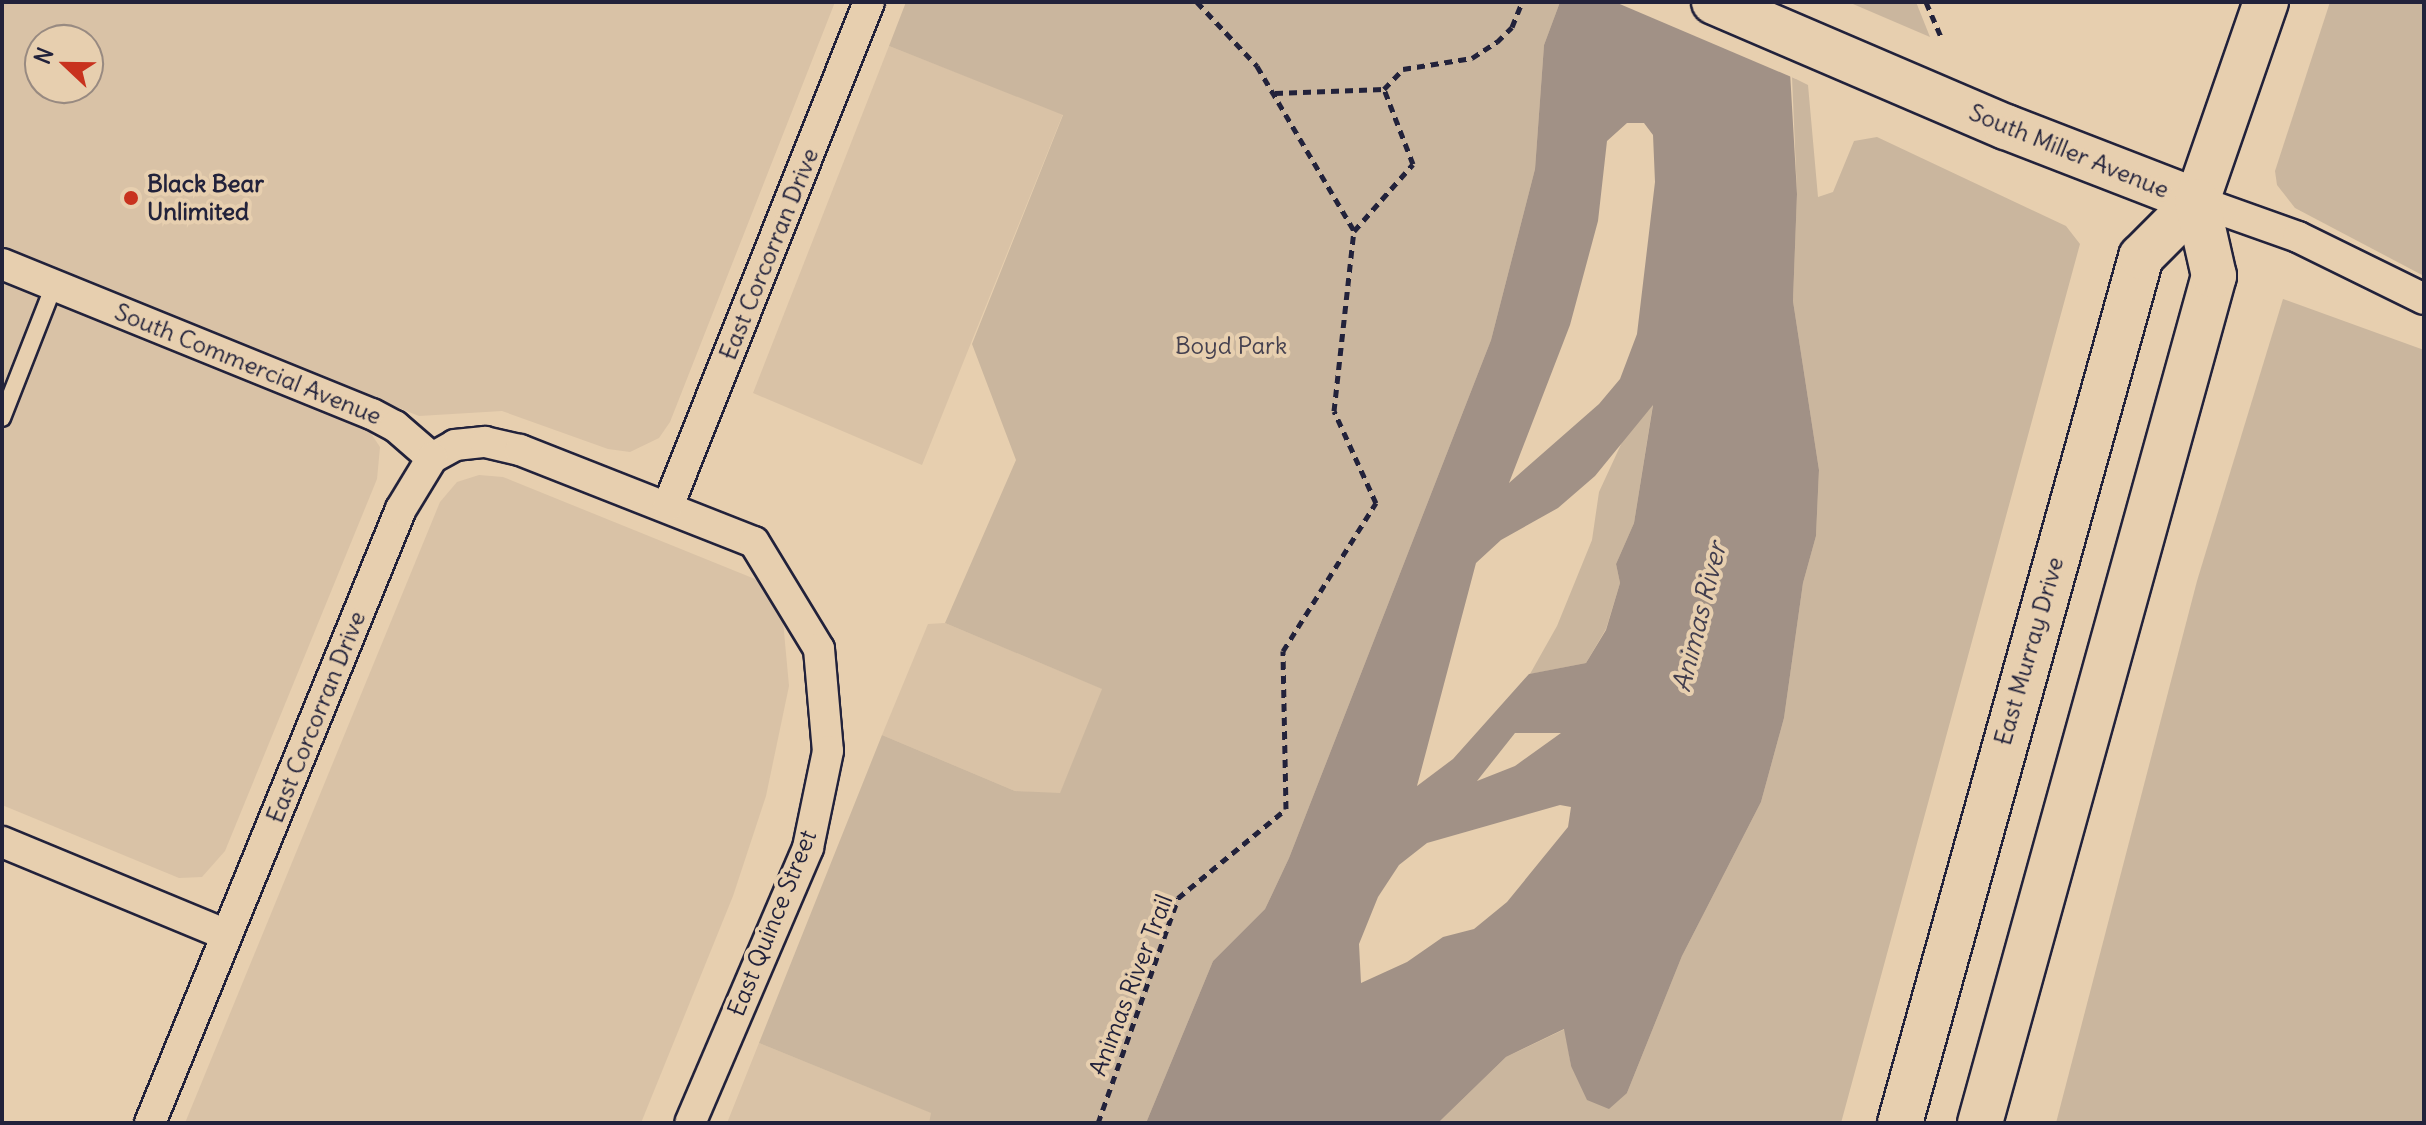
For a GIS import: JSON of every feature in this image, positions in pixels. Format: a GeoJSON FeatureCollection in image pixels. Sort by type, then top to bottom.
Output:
{"type":"FeatureCollection","features":[{"type":"Feature","properties":{"kind":"main road","name":"South Miller Avenue"},"geometry":{"type":"LineString","coordinates":[[1714,2],[2197,201]]}},
{"type":"Feature","properties":{"kind":"main road","name":"East Murray Drive"},"geometry":{"type":"LineString","coordinates":[[1900,1123],[2141,257],[2197,201],[2266,2]]}},
{"type":"Feature","properties":{"kind":"main road"},"geometry":{"type":"LineString","coordinates":[[1980,1123],[2214,276],[2197,201]]}},
{"type":"Feature","properties":{"kind":"street","name":"East Corcorran Drive"},"geometry":{"type":"LineString","coordinates":[[668,506],[869,2]]}},
{"type":"Feature","properties":{"kind":"street","name":"South Miller Avenue"},"geometry":{"type":"LineString","coordinates":[[2197,201],[2298,237],[2424,299]]}},
{"type":"Feature","properties":{"kind":"street","name":"South Commercial Avenue"},"geometry":{"type":"LineString","coordinates":[[2,264],[372,414],[395,426],[432,458]]}},
{"type":"Feature","properties":{"kind":"street"},"geometry":{"type":"LineString","coordinates":[[432,458],[455,445],[485,442],[668,506]]}},
{"type":"Feature","properties":{"kind":"street","name":"East Corcorran Drive"},"geometry":{"type":"LineString","coordinates":[[150,1123],[406,497],[432,458]]}},
{"type":"Feature","properties":{"kind":"street","name":"East Quince Street"},"geometry":{"type":"LineString","coordinates":[[668,506],[754,542],[819,649],[828,751],[808,848],[690,1123]]}},
{"type":"Feature","properties":{"kind":"street"},"geometry":{"type":"LineString","coordinates":[[2,842],[227,935]]}},
{"type":"Feature","properties":{"kind":"lane"},"geometry":{"type":"LineString","coordinates":[[2,418],[54,285]]}},
{"type":"Feature","properties":{"kind":"path"},"geometry":{"type":"LineString","coordinates":[[1197,2],[1237,41],[1274,93],[1354,231],[1413,164],[1384,89]]}},
{"type":"Feature","properties":{"kind":"path"},"geometry":{"type":"LineString","coordinates":[[1274,93],[1384,89],[1403,69],[1472,58],[1497,42],[1512,27],[1522,2]]}},
{"type":"Feature","properties":{"kind":"path"},"geometry":{"type":"LineString","coordinates":[[1926,2],[1942,39]]}},
{"type":"Feature","properties":{"kind":"path","name":"Animas River Trail"},"geometry":{"type":"LineString","coordinates":[[1098,1123],[1178,898],[1286,809],[1283,651],[1376,503],[1334,411],[1354,231]]}},
{"type":"Feature","properties":{"kind":"shaded area"},"geometry":{"type":"Polygon","coordinates":[[[2,2],[835,2],[670,422],[659,438],[630,452],[608,449],[502,411],[419,416],[2,249],[2,2]]]}},
{"type":"Feature","properties":{"kind":"shaded area"},"geometry":{"type":"Polygon","coordinates":[[[889,46],[1063,114],[922,465],[753,393],[889,46]]]}},
{"type":"Feature","properties":{"kind":"shaded area"},"geometry":{"type":"Polygon","coordinates":[[[2,278],[354,421],[368,429],[380,447],[377,479],[225,851],[202,877],[179,878],[2,805],[2,278]]]}},
{"type":"Feature","properties":{"kind":"shaded area"},"geometry":{"type":"Polygon","coordinates":[[[479,475],[503,477],[755,579],[769,591],[783,621],[789,686],[766,796],[733,896],[641,1123],[185,1123],[440,502],[457,482],[479,475]]]}},
{"type":"Feature","properties":{"kind":"shaded area"},"geometry":{"type":"Polygon","coordinates":[[[945,623],[1103,689],[1060,794],[1015,791],[882,735],[928,624],[945,623]]]}},
{"type":"Feature","properties":{"kind":"shaded area"},"geometry":{"type":"Polygon","coordinates":[[[759,1043],[932,1113],[929,1123],[727,1123],[759,1043]]]}},
{"type":"Feature","properties":{"kind":"green space","name":"Boyd Park"},"geometry":{"type":"Polygon","coordinates":[[[906,2],[1560,2],[1544,45],[1535,169],[1491,340],[1289,858],[1265,909],[1213,961],[1146,1123],[929,1123],[931,1113],[759,1043],[882,735],[1015,791],[1060,793],[1102,689],[945,623],[1016,460],[972,344],[1063,115],[889,46],[906,2]]]}},
{"type":"Feature","properties":{"kind":"green space"},"geometry":{"type":"Polygon","coordinates":[[[1849,2],[1916,2],[1930,37],[1853,4],[1849,2]]]}},
{"type":"Feature","properties":{"kind":"green space"},"geometry":{"type":"Polygon","coordinates":[[[2330,2],[2424,2],[2424,276],[2295,208],[2277,185],[2275,171],[2330,2]]]}},
{"type":"Feature","properties":{"kind":"green space"},"geometry":{"type":"Polygon","coordinates":[[[1792,77],[1808,85],[1818,197],[1833,192],[1854,141],[1877,137],[2066,226],[2080,244],[1841,1123],[1438,1123],[1506,1057],[1565,1029],[1571,1066],[1627,1093],[1682,956],[1761,802],[1784,718],[1803,583],[1816,536],[1819,470],[1793,301],[1797,194],[1792,77]]]}},
{"type":"Feature","properties":{"kind":"green space"},"geometry":{"type":"Polygon","coordinates":[[[2283,299],[2424,350],[2424,1123],[2056,1123],[2197,581],[2283,299]]]}},
{"type":"Feature","properties":{"kind":"green space"},"geometry":{"type":"Polygon","coordinates":[[[1653,404],[1634,523],[1616,564],[1620,583],[1606,629],[1586,663],[1530,674],[1557,626],[1592,540],[1599,492],[1623,440],[1653,404]]]}},
{"type":"Feature","properties":{"kind":"water","name":"Animas River"},"geometry":{"type":"Polygon","coordinates":[[[1560,2],[1786,2],[1797,194],[1793,301],[1819,470],[1816,536],[1803,583],[1784,718],[1761,802],[1682,956],[1627,1093],[1609,1109],[1587,1100],[1571,1066],[1564,1029],[1506,1057],[1438,1123],[1146,1123],[1213,961],[1265,909],[1289,858],[1491,340],[1535,169],[1544,45],[1560,2]],[[1627,123],[1607,141],[1598,221],[1570,325],[1509,483],[1599,404],[1620,379],[1637,334],[1655,182],[1653,135],[1644,123],[1627,123]],[[1653,405],[1595,476],[1558,508],[1501,540],[1476,563],[1417,786],[1453,759],[1529,674],[1586,663],[1606,630],[1620,583],[1616,564],[1634,523],[1653,405]],[[1515,733],[1477,781],[1515,766],[1561,733],[1515,733]],[[1560,805],[1427,843],[1399,865],[1378,897],[1359,944],[1361,983],[1407,962],[1443,937],[1474,929],[1507,902],[1568,827],[1571,807],[1560,805]]]}},
{"type":"Feature","properties":{"kind":"pier"},"geometry":{"type":"Polygon","coordinates":[[[1615,2],[1790,2],[1796,79],[1615,2]]]}},
{"type":"Feature","properties":{"kind":"place","name":"Black Bear Unlimited"},"geometry":{"type":"Point","coordinates":[131,198]}}]}
